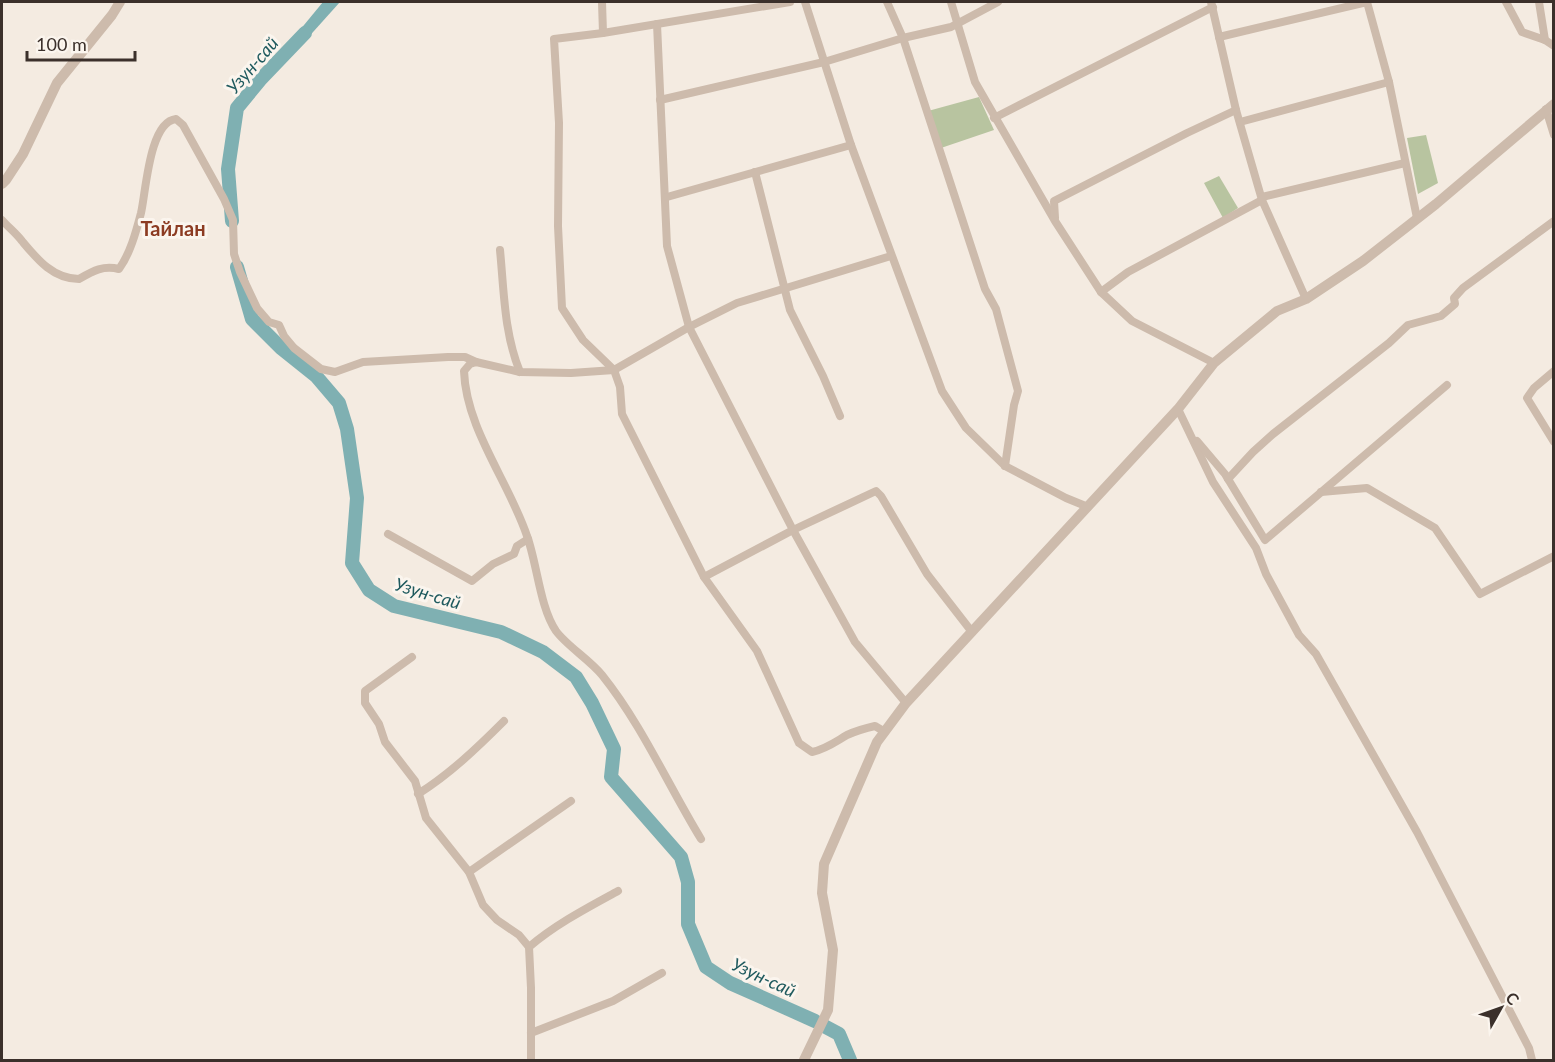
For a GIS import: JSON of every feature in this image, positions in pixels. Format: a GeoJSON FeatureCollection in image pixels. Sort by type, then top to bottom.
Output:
{"type":"FeatureCollection","features":[{"type":"Feature","properties":{"kind":"street"},"geometry":{"type":"LineString","coordinates":[[3,181],[23,154],[57,83],[120,2]]}},
{"type":"Feature","properties":{"kind":"street"},"geometry":{"type":"LineString","coordinates":[[603,2],[603,33]]}},
{"type":"Feature","properties":{"kind":"street"},"geometry":{"type":"LineString","coordinates":[[790,2],[554,39],[559,123],[558,226],[562,308],[583,340],[614,370],[620,387],[622,414],[704,576],[757,651],[799,743],[812,752],[826,749],[848,734],[862,729],[875,726],[885,732]]}},
{"type":"Feature","properties":{"kind":"street"},"geometry":{"type":"LineString","coordinates":[[805,2],[851,144],[942,391],[966,428],[1005,466],[1088,507]]}},
{"type":"Feature","properties":{"kind":"street"},"geometry":{"type":"LineString","coordinates":[[887,2],[903,38],[984,289],[996,309],[1018,391],[1005,466]]}},
{"type":"Feature","properties":{"kind":"street"},"geometry":{"type":"LineString","coordinates":[[951,2],[975,82],[1055,221],[1101,292],[1131,321],[1214,363]]}},
{"type":"Feature","properties":{"kind":"street"},"geometry":{"type":"LineString","coordinates":[[660,100],[824,62],[903,38],[951,27],[998,2]]}},
{"type":"Feature","properties":{"kind":"street"},"geometry":{"type":"LineString","coordinates":[[1219,37],[1367,2],[1389,82],[1417,218]]}},
{"type":"Feature","properties":{"kind":"street"},"geometry":{"type":"LineString","coordinates":[[1506,2],[1522,32],[1545,40],[1554,46]]}},
{"type":"Feature","properties":{"kind":"street"},"geometry":{"type":"LineString","coordinates":[[1539,2],[1545,40]]}},
{"type":"Feature","properties":{"kind":"street"},"geometry":{"type":"LineString","coordinates":[[994,117],[1212,4],[1236,110],[1262,199],[1306,299]]}},
{"type":"Feature","properties":{"kind":"street"},"geometry":{"type":"LineString","coordinates":[[657,24],[668,246],[689,327],[793,530],[855,642],[906,703]]}},
{"type":"Feature","properties":{"kind":"street"},"geometry":{"type":"LineString","coordinates":[[1240,122],[1389,82]]}},
{"type":"Feature","properties":{"kind":"street"},"geometry":{"type":"LineString","coordinates":[[1550,107],[1554,135]]}},
{"type":"Feature","properties":{"kind":"street"},"geometry":{"type":"LineString","coordinates":[[804,1060],[828,1010],[833,950],[822,893],[824,864],[877,742],[906,703],[1178,409],[1214,363],[1277,311],[1306,299],[1363,261],[1436,204],[1550,107]]}},
{"type":"Feature","properties":{"kind":"street"},"geometry":{"type":"LineString","coordinates":[[1055,221],[1054,201],[1236,110]]}},
{"type":"Feature","properties":{"kind":"street"},"geometry":{"type":"LineString","coordinates":[[2,220],[31,254],[51,271],[80,279],[102,268],[119,269],[125,260],[141,212],[146,178],[161,127],[168,120],[176,119],[183,124],[224,199],[233,223],[234,254],[240,272],[258,308],[269,322],[279,325],[284,336],[294,348],[321,369],[335,372],[363,362],[448,357],[465,357],[476,362],[520,372],[571,373],[614,370],[736,303],[891,256]]}},
{"type":"Feature","properties":{"kind":"street"},"geometry":{"type":"LineString","coordinates":[[667,197],[851,144]]}},
{"type":"Feature","properties":{"kind":"street"},"geometry":{"type":"LineString","coordinates":[[1101,292],[1128,272],[1262,199],[1405,163]]}},
{"type":"Feature","properties":{"kind":"street"},"geometry":{"type":"LineString","coordinates":[[755,172],[790,310],[823,375],[840,416]]}},
{"type":"Feature","properties":{"kind":"street"},"geometry":{"type":"LineString","coordinates":[[1228,479],[1253,452],[1389,343],[1407,325],[1441,316],[1455,304],[1454,298],[1463,288],[1554,221]]}},
{"type":"Feature","properties":{"kind":"street"},"geometry":{"type":"LineString","coordinates":[[500,250],[510,339],[520,372]]}},
{"type":"Feature","properties":{"kind":"street"},"geometry":{"type":"LineString","coordinates":[[476,362],[470,364],[464,371],[464,386],[474,418],[528,539],[547,613],[557,632],[601,674],[630,714],[701,839]]}},
{"type":"Feature","properties":{"kind":"street"},"geometry":{"type":"LineString","coordinates":[[1554,371],[1534,387],[1527,398],[1554,442]]}},
{"type":"Feature","properties":{"kind":"street"},"geometry":{"type":"LineString","coordinates":[[1189,432],[1228,479],[1265,540],[1447,385]]}},
{"type":"Feature","properties":{"kind":"street"},"geometry":{"type":"LineString","coordinates":[[1178,409],[1213,482],[1256,548],[1266,574],[1299,635],[1316,654],[1417,832],[1529,1048],[1532,1060]]}},
{"type":"Feature","properties":{"kind":"street"},"geometry":{"type":"LineString","coordinates":[[1321,492],[1368,488],[1435,528],[1480,594],[1554,556]]}},
{"type":"Feature","properties":{"kind":"street"},"geometry":{"type":"LineString","coordinates":[[704,576],[793,530],[876,491],[927,574],[972,632]]}},
{"type":"Feature","properties":{"kind":"street"},"geometry":{"type":"LineString","coordinates":[[388,534],[472,581],[494,564],[514,554],[517,546],[528,539]]}},
{"type":"Feature","properties":{"kind":"street"},"geometry":{"type":"LineString","coordinates":[[412,657],[365,691],[365,703],[379,724],[386,741],[415,781],[426,818],[469,872],[483,905],[497,920],[519,935],[529,947],[531,1060]]}},
{"type":"Feature","properties":{"kind":"street"},"geometry":{"type":"LineString","coordinates":[[418,794],[480,745],[504,721]]}},
{"type":"Feature","properties":{"kind":"street"},"geometry":{"type":"LineString","coordinates":[[469,872],[572,801]]}},
{"type":"Feature","properties":{"kind":"street"},"geometry":{"type":"LineString","coordinates":[[529,947],[542,935],[618,891]]}},
{"type":"Feature","properties":{"kind":"street"},"geometry":{"type":"LineString","coordinates":[[531,1033],[613,1001],[662,973]]}},
{"type":"Feature","properties":{"kind":"green space"},"geometry":{"type":"Polygon","coordinates":[[[979,97],[994,130],[941,148],[928,111],[979,97]]]}},
{"type":"Feature","properties":{"kind":"green space"},"geometry":{"type":"Polygon","coordinates":[[[1426,135],[1438,183],[1418,194],[1407,138],[1426,135]]]}},
{"type":"Feature","properties":{"kind":"green space"},"geometry":{"type":"Polygon","coordinates":[[[1219,176],[1238,208],[1223,218],[1204,183],[1219,176]]]}},
{"type":"Feature","properties":{"kind":"water"},"geometry":{"type":"Polygon","coordinates":[[[323,2],[340,2],[296,51],[290,42],[323,2]]]}},
{"type":"Feature","properties":{"kind":"waterway","name":"Узун-сай"},"geometry":{"type":"LineString","coordinates":[[232,221],[228,169],[237,108],[305,33]]}},
{"type":"Feature","properties":{"kind":"waterway","name":"Узун-сай"},"geometry":{"type":"LineString","coordinates":[[237,267],[252,319],[281,348],[316,376],[339,403],[347,429],[357,498],[352,563],[369,590],[394,606],[501,632],[543,652],[576,677],[592,703],[614,749],[611,777],[681,857],[688,882],[688,924],[706,967],[730,983],[815,1021]]}},
{"type":"Feature","properties":{"kind":"waterway","name":"Узун-сай"},"geometry":{"type":"LineString","coordinates":[[824,1026],[839,1034],[850,1060]]}},
{"type":"Feature","properties":{"kind":"district","name":"Тайлан"},"geometry":{"type":"Point","coordinates":[173,228]}}]}
